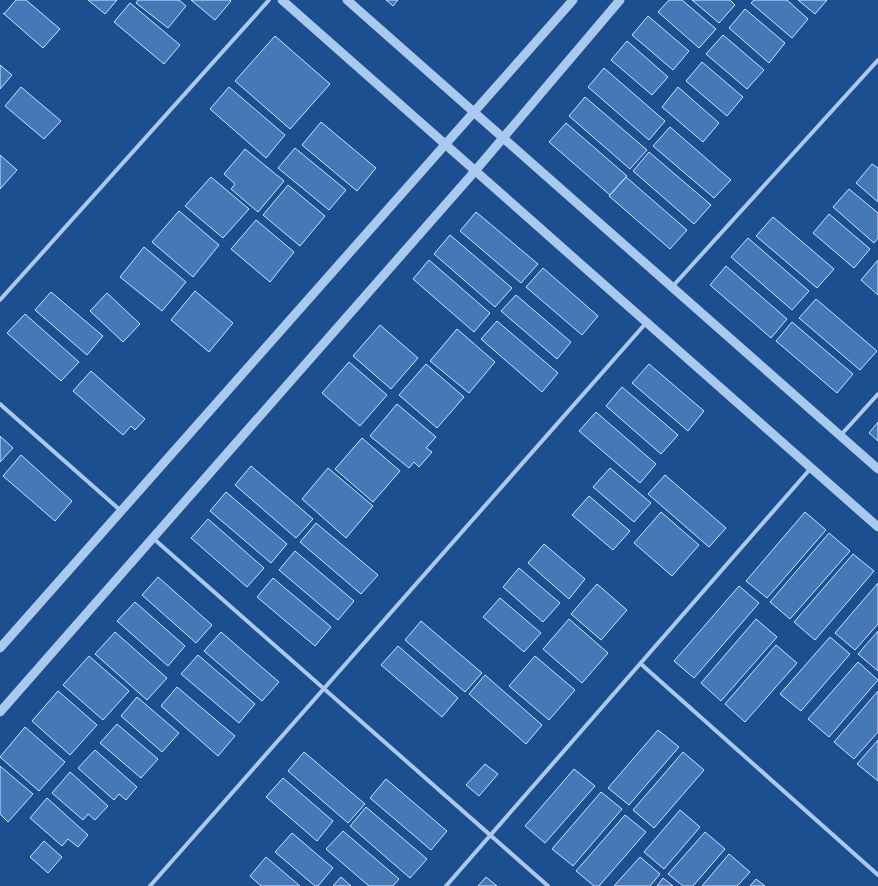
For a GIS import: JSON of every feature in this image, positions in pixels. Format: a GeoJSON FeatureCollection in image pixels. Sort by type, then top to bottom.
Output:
{"type":"FeatureCollection","features":[{"type":"Feature","properties":{"kind":"street"},"geometry":{"type":"LineString","coordinates":[[282,0],[878,527]]}},
{"type":"Feature","properties":{"kind":"street"},"geometry":{"type":"LineString","coordinates":[[347,0],[878,469]]}},
{"type":"Feature","properties":{"kind":"street"},"geometry":{"type":"LineString","coordinates":[[0,648],[573,0]]}},
{"type":"Feature","properties":{"kind":"street"},"geometry":{"type":"LineString","coordinates":[[0,712],[475,171],[620,0]]}},
{"type":"Feature","properties":{"kind":"lane"},"geometry":{"type":"LineString","coordinates":[[0,300],[269,0]]}},
{"type":"Feature","properties":{"kind":"lane"},"geometry":{"type":"LineString","coordinates":[[672,287],[878,60]]}},
{"type":"Feature","properties":{"kind":"lane"},"geometry":{"type":"LineString","coordinates":[[150,886],[646,322]]}},
{"type":"Feature","properties":{"kind":"lane"},"geometry":{"type":"LineString","coordinates":[[840,436],[878,394]]}},
{"type":"Feature","properties":{"kind":"lane"},"geometry":{"type":"LineString","coordinates":[[0,404],[121,510]]}},
{"type":"Feature","properties":{"kind":"lane"},"geometry":{"type":"LineString","coordinates":[[446,886],[812,468]]}},
{"type":"Feature","properties":{"kind":"lane"},"geometry":{"type":"LineString","coordinates":[[153,538],[548,886]]}},
{"type":"Feature","properties":{"kind":"lane"},"geometry":{"type":"LineString","coordinates":[[641,664],[878,875]]}},
{"type":"Feature","properties":{"kind":"building"},"geometry":{"type":"Polygon","coordinates":[[[16,0],[26,0],[60,29],[43,48],[4,14],[16,0]]]}},
{"type":"Feature","properties":{"kind":"building"},"geometry":{"type":"Polygon","coordinates":[[[88,0],[117,0],[105,14],[88,0]]]}},
{"type":"Feature","properties":{"kind":"building"},"geometry":{"type":"Polygon","coordinates":[[[138,0],[179,0],[186,6],[168,28],[136,3],[138,0]]]}},
{"type":"Feature","properties":{"kind":"building"},"geometry":{"type":"Polygon","coordinates":[[[191,0],[230,0],[231,1],[215,20],[191,0]]]}},
{"type":"Feature","properties":{"kind":"building"},"geometry":{"type":"Polygon","coordinates":[[[386,0],[398,0],[393,6],[386,0]]]}},
{"type":"Feature","properties":{"kind":"building"},"geometry":{"type":"Polygon","coordinates":[[[669,0],[682,0],[716,29],[699,48],[658,12],[669,0]]]}},
{"type":"Feature","properties":{"kind":"building"},"geometry":{"type":"Polygon","coordinates":[[[692,0],[730,0],[735,5],[719,23],[692,0]]]}},
{"type":"Feature","properties":{"kind":"building"},"geometry":{"type":"Polygon","coordinates":[[[754,0],[787,0],[808,19],[792,38],[751,3],[754,0]]]}},
{"type":"Feature","properties":{"kind":"building"},"geometry":{"type":"Polygon","coordinates":[[[798,0],[827,0],[815,14],[798,0]]]}},
{"type":"Feature","properties":{"kind":"building"},"geometry":{"type":"Polygon","coordinates":[[[130,3],[180,45],[164,64],[114,22],[130,3]]]}},
{"type":"Feature","properties":{"kind":"building"},"geometry":{"type":"Polygon","coordinates":[[[745,9],[785,43],[769,63],[729,28],[745,9]]]}},
{"type":"Feature","properties":{"kind":"building"},"geometry":{"type":"Polygon","coordinates":[[[648,16],[689,51],[673,70],[632,35],[648,16]]]}},
{"type":"Feature","properties":{"kind":"building"},"geometry":{"type":"Polygon","coordinates":[[[723,35],[764,70],[747,89],[706,54],[723,35]]]}},
{"type":"Feature","properties":{"kind":"building"},"geometry":{"type":"Polygon","coordinates":[[[275,36],[330,84],[290,129],[235,81],[275,36]]]}},
{"type":"Feature","properties":{"kind":"building"},"geometry":{"type":"Polygon","coordinates":[[[627,41],[668,77],[652,95],[611,60],[627,41]]]}},
{"type":"Feature","properties":{"kind":"building"},"geometry":{"type":"Polygon","coordinates":[[[702,62],[743,97],[727,116],[686,81],[702,62]]]}},
{"type":"Feature","properties":{"kind":"building"},"geometry":{"type":"Polygon","coordinates":[[[0,65],[12,75],[0,89],[0,65]]]}},
{"type":"Feature","properties":{"kind":"building"},"geometry":{"type":"Polygon","coordinates":[[[604,68],[665,121],[649,140],[588,87],[604,68]]]}},
{"type":"Feature","properties":{"kind":"building"},"geometry":{"type":"Polygon","coordinates":[[[21,87],[61,121],[44,139],[5,106],[21,87]]]}},
{"type":"Feature","properties":{"kind":"building"},"geometry":{"type":"Polygon","coordinates":[[[229,87],[285,135],[266,158],[210,109],[229,87]]]}},
{"type":"Feature","properties":{"kind":"building"},"geometry":{"type":"Polygon","coordinates":[[[678,87],[719,123],[703,142],[662,107],[678,87]]]}},
{"type":"Feature","properties":{"kind":"building"},"geometry":{"type":"Polygon","coordinates":[[[585,97],[647,150],[630,169],[569,116],[585,97]]]}},
{"type":"Feature","properties":{"kind":"building"},"geometry":{"type":"Polygon","coordinates":[[[321,122],[376,168],[357,191],[302,145],[321,122]]]}},
{"type":"Feature","properties":{"kind":"building"},"geometry":{"type":"Polygon","coordinates":[[[566,123],[627,176],[610,195],[549,142],[566,123]]]}},
{"type":"Feature","properties":{"kind":"building"},"geometry":{"type":"Polygon","coordinates":[[[670,127],[731,180],[714,198],[653,146],[670,127]]]}},
{"type":"Feature","properties":{"kind":"building"},"geometry":{"type":"Polygon","coordinates":[[[295,148],[346,190],[329,210],[278,168],[295,148]]]}},
{"type":"Feature","properties":{"kind":"building"},"geometry":{"type":"Polygon","coordinates":[[[245,149],[284,181],[258,212],[231,189],[235,184],[224,174],[245,149]]]}},
{"type":"Feature","properties":{"kind":"building"},"geometry":{"type":"Polygon","coordinates":[[[649,152],[711,205],[694,224],[633,171],[649,152]]]}},
{"type":"Feature","properties":{"kind":"building"},"geometry":{"type":"Polygon","coordinates":[[[0,155],[17,170],[0,189],[0,155]]]}},
{"type":"Feature","properties":{"kind":"building"},"geometry":{"type":"Polygon","coordinates":[[[872,164],[878,168],[878,202],[856,183],[872,164]]]}},
{"type":"Feature","properties":{"kind":"building"},"geometry":{"type":"Polygon","coordinates":[[[211,177],[249,209],[223,238],[185,206],[211,177]]]}},
{"type":"Feature","properties":{"kind":"building"},"geometry":{"type":"Polygon","coordinates":[[[626,177],[687,230],[670,249],[609,196],[626,177]]]}},
{"type":"Feature","properties":{"kind":"building"},"geometry":{"type":"Polygon","coordinates":[[[288,185],[325,216],[300,246],[263,215],[288,185]]]}},
{"type":"Feature","properties":{"kind":"building"},"geometry":{"type":"Polygon","coordinates":[[[849,189],[878,213],[878,238],[874,243],[833,207],[849,189]]]}},
{"type":"Feature","properties":{"kind":"building"},"geometry":{"type":"Polygon","coordinates":[[[179,211],[219,245],[193,277],[152,242],[179,211]]]}},
{"type":"Feature","properties":{"kind":"building"},"geometry":{"type":"Polygon","coordinates":[[[476,212],[538,264],[521,283],[460,231],[476,212]]]}},
{"type":"Feature","properties":{"kind":"building"},"geometry":{"type":"Polygon","coordinates":[[[829,214],[870,249],[854,268],[813,233],[829,214]]]}},
{"type":"Feature","properties":{"kind":"building"},"geometry":{"type":"Polygon","coordinates":[[[773,217],[834,269],[817,288],[756,236],[773,217]]]}},
{"type":"Feature","properties":{"kind":"building"},"geometry":{"type":"Polygon","coordinates":[[[256,220],[294,252],[270,282],[231,249],[256,220]]]}},
{"type":"Feature","properties":{"kind":"building"},"geometry":{"type":"Polygon","coordinates":[[[450,235],[512,288],[495,307],[434,254],[450,235]]]}},
{"type":"Feature","properties":{"kind":"building"},"geometry":{"type":"Polygon","coordinates":[[[748,238],[809,291],[792,310],[731,257],[748,238]]]}},
{"type":"Feature","properties":{"kind":"building"},"geometry":{"type":"Polygon","coordinates":[[[144,247],[186,282],[162,311],[120,277],[144,247]]]}},
{"type":"Feature","properties":{"kind":"building"},"geometry":{"type":"Polygon","coordinates":[[[429,260],[490,313],[474,332],[413,279],[429,260]]]}},
{"type":"Feature","properties":{"kind":"building"},"geometry":{"type":"Polygon","coordinates":[[[878,260],[878,295],[861,280],[878,260]]]}},
{"type":"Feature","properties":{"kind":"building"},"geometry":{"type":"Polygon","coordinates":[[[726,266],[787,319],[771,338],[710,285],[726,266]]]}},
{"type":"Feature","properties":{"kind":"building"},"geometry":{"type":"Polygon","coordinates":[[[543,268],[598,316],[582,335],[526,287],[543,268]]]}},
{"type":"Feature","properties":{"kind":"building"},"geometry":{"type":"Polygon","coordinates":[[[195,291],[233,323],[209,352],[171,320],[195,291]]]}},
{"type":"Feature","properties":{"kind":"building"},"geometry":{"type":"Polygon","coordinates":[[[51,292],[103,336],[87,355],[35,310],[51,292]]]}},
{"type":"Feature","properties":{"kind":"building"},"geometry":{"type":"Polygon","coordinates":[[[107,293],[140,324],[123,342],[90,311],[107,293]]]}},
{"type":"Feature","properties":{"kind":"building"},"geometry":{"type":"Polygon","coordinates":[[[516,295],[571,342],[557,359],[501,311],[516,295]]]}},
{"type":"Feature","properties":{"kind":"building"},"geometry":{"type":"Polygon","coordinates":[[[816,299],[877,351],[860,370],[799,318],[816,299]]]}},
{"type":"Feature","properties":{"kind":"building"},"geometry":{"type":"Polygon","coordinates":[[[25,314],[79,362],[61,381],[7,333],[25,314]]]}},
{"type":"Feature","properties":{"kind":"building"},"geometry":{"type":"Polygon","coordinates":[[[497,321],[558,373],[542,392],[481,339],[497,321]]]}},
{"type":"Feature","properties":{"kind":"building"},"geometry":{"type":"Polygon","coordinates":[[[792,322],[853,374],[837,393],[776,341],[792,322]]]}},
{"type":"Feature","properties":{"kind":"building"},"geometry":{"type":"Polygon","coordinates":[[[380,325],[418,358],[391,389],[353,356],[380,325]]]}},
{"type":"Feature","properties":{"kind":"building"},"geometry":{"type":"Polygon","coordinates":[[[457,329],[495,362],[469,393],[430,361],[457,329]]]}},
{"type":"Feature","properties":{"kind":"building"},"geometry":{"type":"Polygon","coordinates":[[[349,362],[387,395],[360,426],[322,393],[349,362]]]}},
{"type":"Feature","properties":{"kind":"building"},"geometry":{"type":"Polygon","coordinates":[[[426,364],[464,397],[437,428],[399,395],[426,364]]]}},
{"type":"Feature","properties":{"kind":"building"},"geometry":{"type":"Polygon","coordinates":[[[649,364],[704,411],[688,431],[632,383],[649,364]]]}},
{"type":"Feature","properties":{"kind":"building"},"geometry":{"type":"Polygon","coordinates":[[[91,371],[145,419],[135,430],[131,426],[123,435],[73,391],[91,371]]]}},
{"type":"Feature","properties":{"kind":"building"},"geometry":{"type":"Polygon","coordinates":[[[622,387],[678,435],[661,454],[606,406],[622,387]]]}},
{"type":"Feature","properties":{"kind":"building"},"geometry":{"type":"Polygon","coordinates":[[[397,404],[436,437],[426,448],[432,452],[419,467],[414,462],[409,468],[370,436],[397,404]]]}},
{"type":"Feature","properties":{"kind":"building"},"geometry":{"type":"Polygon","coordinates":[[[596,412],[656,464],[640,483],[579,431],[596,412]]]}},
{"type":"Feature","properties":{"kind":"building"},"geometry":{"type":"Polygon","coordinates":[[[878,422],[878,441],[869,433],[878,422]]]}},
{"type":"Feature","properties":{"kind":"building"},"geometry":{"type":"Polygon","coordinates":[[[0,436],[13,448],[0,462],[0,436]]]}},
{"type":"Feature","properties":{"kind":"building"},"geometry":{"type":"Polygon","coordinates":[[[362,438],[400,471],[373,502],[335,469],[362,438]]]}},
{"type":"Feature","properties":{"kind":"building"},"geometry":{"type":"Polygon","coordinates":[[[21,455],[72,501],[55,521],[3,476],[21,455]]]}},
{"type":"Feature","properties":{"kind":"building"},"geometry":{"type":"Polygon","coordinates":[[[251,466],[313,519],[296,538],[235,485],[251,466]]]}},
{"type":"Feature","properties":{"kind":"building"},"geometry":{"type":"Polygon","coordinates":[[[328,468],[373,506],[346,538],[302,499],[328,468]]]}},
{"type":"Feature","properties":{"kind":"building"},"geometry":{"type":"Polygon","coordinates":[[[610,468],[651,503],[634,522],[593,487],[610,468]]]}},
{"type":"Feature","properties":{"kind":"building"},"geometry":{"type":"Polygon","coordinates":[[[665,475],[726,528],[709,547],[648,494],[665,475]]]}},
{"type":"Feature","properties":{"kind":"building"},"geometry":{"type":"Polygon","coordinates":[[[226,492],[287,544],[271,563],[210,511],[226,492]]]}},
{"type":"Feature","properties":{"kind":"building"},"geometry":{"type":"Polygon","coordinates":[[[589,496],[630,531],[613,550],[572,515],[589,496]]]}},
{"type":"Feature","properties":{"kind":"building"},"geometry":{"type":"Polygon","coordinates":[[[661,512],[699,545],[672,576],[634,543],[661,512]]]}},
{"type":"Feature","properties":{"kind":"building"},"geometry":{"type":"Polygon","coordinates":[[[805,512],[826,530],[767,598],[746,581],[805,512]]]}},
{"type":"Feature","properties":{"kind":"building"},"geometry":{"type":"Polygon","coordinates":[[[208,519],[264,568],[247,587],[191,538],[208,519]]]}},
{"type":"Feature","properties":{"kind":"building"},"geometry":{"type":"Polygon","coordinates":[[[316,523],[378,575],[361,594],[300,542],[316,523]]]}},
{"type":"Feature","properties":{"kind":"building"},"geometry":{"type":"Polygon","coordinates":[[[829,533],[850,551],[790,619],[770,602],[829,533]]]}},
{"type":"Feature","properties":{"kind":"building"},"geometry":{"type":"Polygon","coordinates":[[[544,544],[585,579],[569,599],[528,563],[544,544]]]}},
{"type":"Feature","properties":{"kind":"building"},"geometry":{"type":"Polygon","coordinates":[[[295,551],[354,601],[338,620],[279,570],[295,551]]]}},
{"type":"Feature","properties":{"kind":"building"},"geometry":{"type":"Polygon","coordinates":[[[853,554],[874,571],[815,640],[794,622],[853,554]]]}},
{"type":"Feature","properties":{"kind":"building"},"geometry":{"type":"Polygon","coordinates":[[[519,568],[560,603],[543,622],[503,587],[519,568]]]}},
{"type":"Feature","properties":{"kind":"building"},"geometry":{"type":"Polygon","coordinates":[[[158,577],[212,625],[196,643],[142,595],[158,577]]]}},
{"type":"Feature","properties":{"kind":"building"},"geometry":{"type":"Polygon","coordinates":[[[273,578],[331,627],[315,646],[257,597],[273,578]]]}},
{"type":"Feature","properties":{"kind":"building"},"geometry":{"type":"Polygon","coordinates":[[[878,583],[878,624],[855,650],[835,633],[878,583]]]}},
{"type":"Feature","properties":{"kind":"building"},"geometry":{"type":"Polygon","coordinates":[[[597,584],[627,610],[601,640],[571,614],[597,584]]]}},
{"type":"Feature","properties":{"kind":"building"},"geometry":{"type":"Polygon","coordinates":[[[739,586],[759,603],[694,678],[674,661],[739,586]]]}},
{"type":"Feature","properties":{"kind":"building"},"geometry":{"type":"Polygon","coordinates":[[[500,598],[541,633],[524,652],[483,617],[500,598]]]}},
{"type":"Feature","properties":{"kind":"building"},"geometry":{"type":"Polygon","coordinates":[[[135,602],[185,646],[168,666],[117,621],[135,602]]]}},
{"type":"Feature","properties":{"kind":"building"},"geometry":{"type":"Polygon","coordinates":[[[569,619],[608,653],[582,683],[543,649],[569,619]]]}},
{"type":"Feature","properties":{"kind":"building"},"geometry":{"type":"Polygon","coordinates":[[[756,619],[777,637],[721,701],[701,683],[756,619]]]}},
{"type":"Feature","properties":{"kind":"building"},"geometry":{"type":"Polygon","coordinates":[[[421,621],[482,673],[465,692],[405,640],[421,621]]]}},
{"type":"Feature","properties":{"kind":"building"},"geometry":{"type":"Polygon","coordinates":[[[878,631],[878,671],[858,654],[878,631]]]}},
{"type":"Feature","properties":{"kind":"building"},"geometry":{"type":"Polygon","coordinates":[[[115,632],[167,678],[147,700],[95,654],[115,632]]]}},
{"type":"Feature","properties":{"kind":"building"},"geometry":{"type":"Polygon","coordinates":[[[221,632],[279,682],[262,701],[204,651],[221,632]]]}},
{"type":"Feature","properties":{"kind":"building"},"geometry":{"type":"Polygon","coordinates":[[[830,637],[850,654],[801,711],[780,694],[830,637]]]}},
{"type":"Feature","properties":{"kind":"building"},"geometry":{"type":"Polygon","coordinates":[[[776,645],[797,663],[745,722],[725,704],[776,645]]]}},
{"type":"Feature","properties":{"kind":"building"},"geometry":{"type":"Polygon","coordinates":[[[398,646],[458,698],[442,717],[381,665],[398,646]]]}},
{"type":"Feature","properties":{"kind":"building"},"geometry":{"type":"Polygon","coordinates":[[[198,655],[255,704],[239,723],[181,674],[198,655]]]}},
{"type":"Feature","properties":{"kind":"building"},"geometry":{"type":"Polygon","coordinates":[[[89,656],[129,691],[103,720],[63,685],[89,656]]]}},
{"type":"Feature","properties":{"kind":"building"},"geometry":{"type":"Polygon","coordinates":[[[535,656],[575,690],[549,720],[509,686],[535,656]]]}},
{"type":"Feature","properties":{"kind":"building"},"geometry":{"type":"Polygon","coordinates":[[[858,662],[878,680],[829,737],[808,719],[858,662]]]}},
{"type":"Feature","properties":{"kind":"building"},"geometry":{"type":"Polygon","coordinates":[[[485,675],[542,725],[526,744],[469,694],[485,675]]]}},
{"type":"Feature","properties":{"kind":"building"},"geometry":{"type":"Polygon","coordinates":[[[177,687],[235,736],[218,756],[161,706],[177,687]]]}},
{"type":"Feature","properties":{"kind":"building"},"geometry":{"type":"Polygon","coordinates":[[[58,691],[97,725],[70,755],[32,721],[58,691]]]}},
{"type":"Feature","properties":{"kind":"building"},"geometry":{"type":"Polygon","coordinates":[[[878,691],[878,732],[854,759],[834,742],[878,691]]]}},
{"type":"Feature","properties":{"kind":"building"},"geometry":{"type":"Polygon","coordinates":[[[137,697],[179,733],[162,752],[121,716],[137,697]]]}},
{"type":"Feature","properties":{"kind":"building"},"geometry":{"type":"Polygon","coordinates":[[[117,724],[158,759],[141,778],[100,743],[117,724]]]}},
{"type":"Feature","properties":{"kind":"building"},"geometry":{"type":"Polygon","coordinates":[[[25,727],[65,762],[39,791],[0,757],[25,727]]]}},
{"type":"Feature","properties":{"kind":"building"},"geometry":{"type":"Polygon","coordinates":[[[658,730],[679,747],[629,805],[608,788],[658,730]]]}},
{"type":"Feature","properties":{"kind":"building"},"geometry":{"type":"Polygon","coordinates":[[[878,740],[878,781],[857,764],[878,740]]]}},
{"type":"Feature","properties":{"kind":"building"},"geometry":{"type":"Polygon","coordinates":[[[95,750],[137,787],[126,800],[119,794],[114,800],[78,768],[95,750]]]}},
{"type":"Feature","properties":{"kind":"building"},"geometry":{"type":"Polygon","coordinates":[[[304,752],[365,804],[348,823],[288,771],[304,752]]]}},
{"type":"Feature","properties":{"kind":"building"},"geometry":{"type":"Polygon","coordinates":[[[683,752],[704,770],[654,828],[633,810],[683,752]]]}},
{"type":"Feature","properties":{"kind":"building"},"geometry":{"type":"Polygon","coordinates":[[[485,764],[498,774],[479,796],[466,785],[485,764]]]}},
{"type":"Feature","properties":{"kind":"building"},"geometry":{"type":"Polygon","coordinates":[[[0,766],[33,794],[8,822],[0,814],[0,766]]]}},
{"type":"Feature","properties":{"kind":"building"},"geometry":{"type":"Polygon","coordinates":[[[574,769],[595,786],[545,843],[525,826],[574,769]]]}},
{"type":"Feature","properties":{"kind":"building"},"geometry":{"type":"Polygon","coordinates":[[[70,772],[108,806],[95,820],[88,814],[83,820],[52,793],[70,772]]]}},
{"type":"Feature","properties":{"kind":"building"},"geometry":{"type":"Polygon","coordinates":[[[283,778],[333,821],[317,841],[266,797],[283,778]]]}},
{"type":"Feature","properties":{"kind":"building"},"geometry":{"type":"Polygon","coordinates":[[[386,779],[447,831],[431,850],[370,798],[386,779]]]}},
{"type":"Feature","properties":{"kind":"building"},"geometry":{"type":"Polygon","coordinates":[[[601,792],[622,809],[573,866],[552,849],[601,792]]]}},
{"type":"Feature","properties":{"kind":"building"},"geometry":{"type":"Polygon","coordinates":[[[47,798],[88,835],[78,847],[68,839],[62,846],[30,818],[47,798]]]}},
{"type":"Feature","properties":{"kind":"building"},"geometry":{"type":"Polygon","coordinates":[[[366,807],[427,859],[410,878],[350,826],[366,807]]]}},
{"type":"Feature","properties":{"kind":"building"},"geometry":{"type":"Polygon","coordinates":[[[680,810],[700,827],[664,869],[644,852],[680,810]]]}},
{"type":"Feature","properties":{"kind":"building"},"geometry":{"type":"Polygon","coordinates":[[[625,815],[646,832],[599,886],[594,886],[576,871],[625,815]]]}},
{"type":"Feature","properties":{"kind":"building"},"geometry":{"type":"Polygon","coordinates":[[[343,831],[399,879],[393,886],[369,886],[326,849],[343,831]]]}},
{"type":"Feature","properties":{"kind":"building"},"geometry":{"type":"Polygon","coordinates":[[[705,832],[725,849],[693,886],[683,886],[668,874],[705,832]]]}},
{"type":"Feature","properties":{"kind":"building"},"geometry":{"type":"Polygon","coordinates":[[[292,833],[333,868],[318,886],[315,886],[275,852],[292,833]]]}},
{"type":"Feature","properties":{"kind":"building"},"geometry":{"type":"Polygon","coordinates":[[[44,841],[62,857],[48,873],[30,857],[44,841]]]}},
{"type":"Feature","properties":{"kind":"building"},"geometry":{"type":"Polygon","coordinates":[[[729,854],[750,872],[737,886],[702,886],[729,854]]]}},
{"type":"Feature","properties":{"kind":"building"},"geometry":{"type":"Polygon","coordinates":[[[266,857],[300,886],[261,886],[250,876],[266,857]]]}},
{"type":"Feature","properties":{"kind":"building"},"geometry":{"type":"Polygon","coordinates":[[[640,857],[660,874],[650,886],[614,886],[640,857]]]}},
{"type":"Feature","properties":{"kind":"building"},"geometry":{"type":"Polygon","coordinates":[[[341,877],[351,886],[333,886],[341,877]]]}},
{"type":"Feature","properties":{"kind":"building"},"geometry":{"type":"Polygon","coordinates":[[[486,877],[497,886],[478,886],[486,877]]]}},
{"type":"Feature","properties":{"kind":"building"},"geometry":{"type":"Polygon","coordinates":[[[663,878],[673,886],[657,886],[663,878]]]}},
{"type":"Feature","properties":{"kind":"building"},"geometry":{"type":"Polygon","coordinates":[[[756,879],[765,886],[750,886],[756,879]]]}}]}
